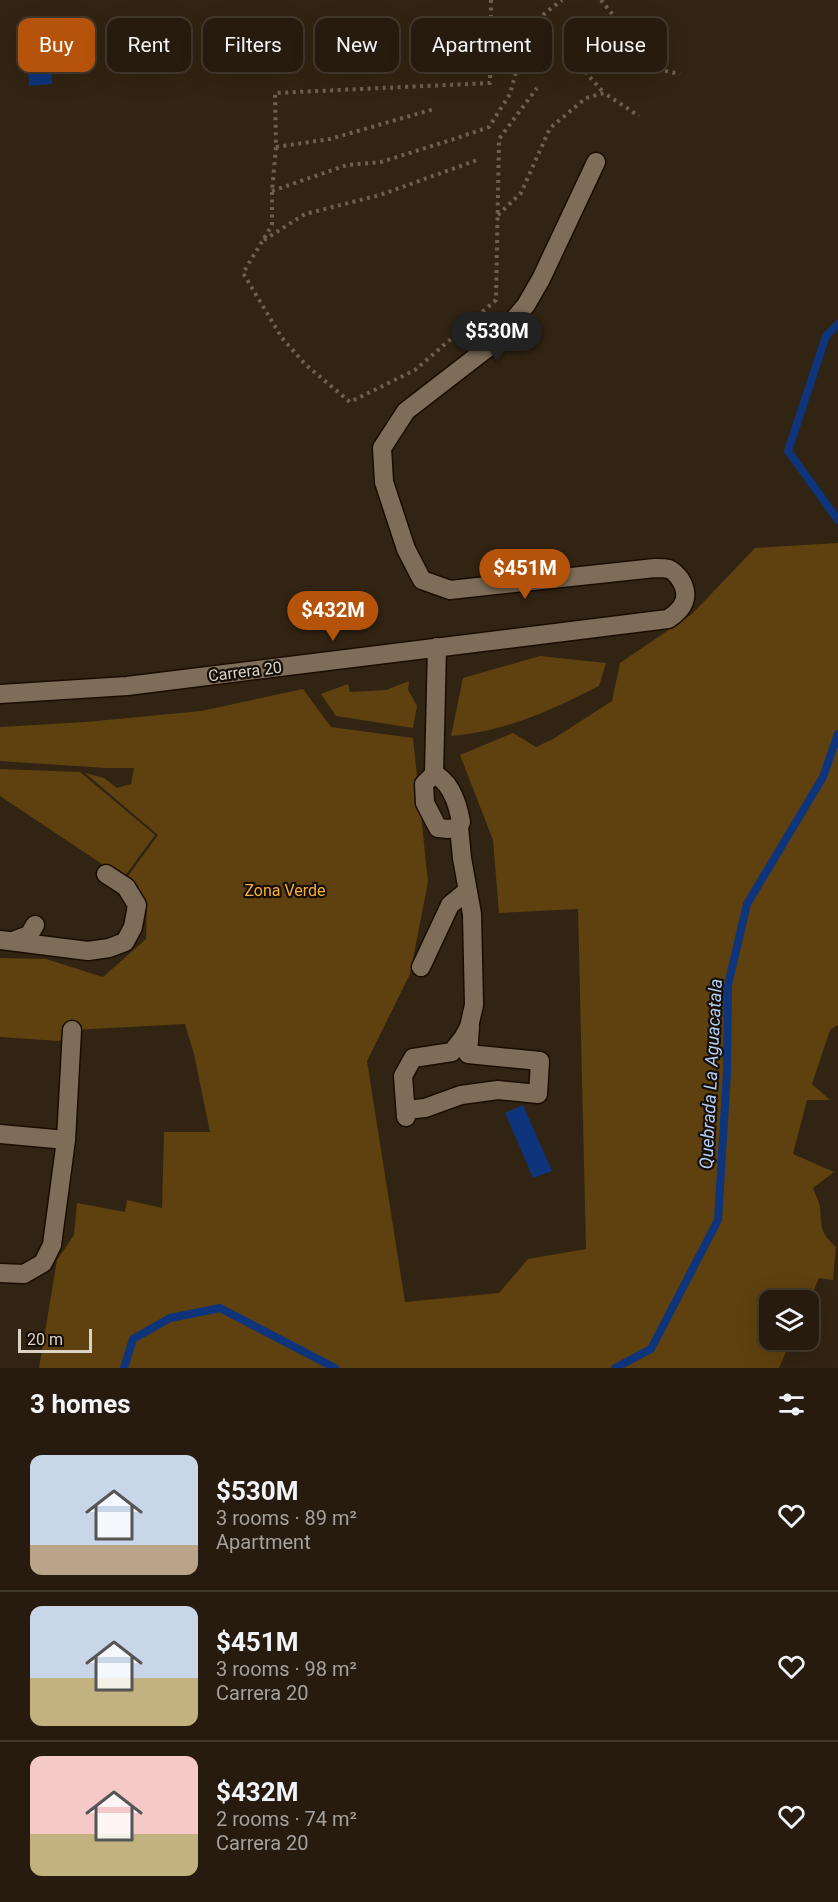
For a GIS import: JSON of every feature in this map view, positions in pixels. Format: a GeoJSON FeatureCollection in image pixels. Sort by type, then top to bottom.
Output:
{"type":"FeatureCollection","features":[{"type":"Feature","properties":{"kind":"street","name":"Carrera 20"},"geometry":{"type":"LineString","coordinates":[[0,694],[127,686],[668,619],[677,614],[685,601],[685,587],[675,573],[668,569],[654,568],[450,590],[423,580],[406,549],[384,482],[382,448],[406,411],[494,343],[526,305],[542,279],[596,162]]}},
{"type":"Feature","properties":{"kind":"street"},"geometry":{"type":"LineString","coordinates":[[436,647],[434,774],[424,784],[425,803],[438,828],[459,827]]}},
{"type":"Feature","properties":{"kind":"street"},"geometry":{"type":"LineString","coordinates":[[434,774],[448,784],[460,817],[459,827],[472,914],[474,1005],[469,1027],[452,1052],[413,1058],[403,1076],[406,1114],[461,1095],[498,1090],[538,1094],[540,1061],[468,1054],[471,1019]]}},
{"type":"Feature","properties":{"kind":"street"},"geometry":{"type":"LineString","coordinates":[[7,940],[88,951],[109,948],[125,942],[133,927],[136,905],[126,887],[106,874]]}},
{"type":"Feature","properties":{"kind":"street"},"geometry":{"type":"LineString","coordinates":[[421,967],[450,905],[467,891]]}},
{"type":"Feature","properties":{"kind":"street"},"geometry":{"type":"LineString","coordinates":[[7,940],[29,935],[35,925]]}},
{"type":"Feature","properties":{"kind":"street"},"geometry":{"type":"LineString","coordinates":[[0,1273],[24,1274],[43,1263],[52,1245],[66,1140],[72,1030]]}},
{"type":"Feature","properties":{"kind":"street"},"geometry":{"type":"LineString","coordinates":[[0,1134],[66,1140]]}},
{"type":"Feature","properties":{"kind":"path"},"geometry":{"type":"LineString","coordinates":[[491,0],[490,83],[275,93],[276,147],[272,225],[243,273],[282,338],[305,364],[350,402],[415,370],[496,300],[499,139],[537,88]]}},
{"type":"Feature","properties":{"kind":"path"},"geometry":{"type":"LineString","coordinates":[[272,190],[346,165],[381,162],[489,127],[510,94],[522,50],[544,14],[562,0]]}},
{"type":"Feature","properties":{"kind":"path"},"geometry":{"type":"LineString","coordinates":[[601,0],[656,69],[680,74]]}},
{"type":"Feature","properties":{"kind":"path"},"geometry":{"type":"LineString","coordinates":[[585,72],[604,93],[639,116]]}},
{"type":"Feature","properties":{"kind":"path"},"geometry":{"type":"LineString","coordinates":[[497,216],[521,193],[550,128],[586,98],[604,93]]}},
{"type":"Feature","properties":{"kind":"path"},"geometry":{"type":"LineString","coordinates":[[276,147],[330,139],[434,109]]}},
{"type":"Feature","properties":{"kind":"path"},"geometry":{"type":"LineString","coordinates":[[263,240],[305,214],[380,195],[480,159]]}},
{"type":"Feature","properties":{"kind":"green space","name":"Zona Verde"},"geometry":{"type":"Polygon","coordinates":[[[838,543],[838,1025],[830,1030],[812,1084],[830,1100],[807,1100],[793,1154],[834,1172],[813,1188],[819,1205],[822,1229],[836,1247],[833,1280],[819,1278],[814,1290],[759,1290],[759,1350],[787,1350],[779,1368],[39,1368],[57,1260],[74,1235],[77,1203],[125,1212],[127,1200],[162,1208],[164,1132],[210,1132],[194,1054],[185,1024],[72,1030],[59,1041],[0,1037],[0,958],[46,959],[103,977],[146,939],[147,902],[128,876],[158,835],[85,773],[104,778],[117,788],[131,784],[134,768],[0,761],[0,727],[86,722],[201,711],[303,689],[331,727],[413,738],[428,882],[410,974],[367,1061],[405,1302],[499,1293],[528,1259],[586,1249],[578,909],[499,913],[493,840],[460,755],[513,733],[536,747],[553,739],[612,701],[620,663],[692,614],[755,548],[838,543]]]}},
{"type":"Feature","properties":{"kind":"green space"},"geometry":{"type":"Polygon","coordinates":[[[540,656],[606,663],[599,686],[564,703],[509,725],[451,736],[463,678],[540,656]]]}},
{"type":"Feature","properties":{"kind":"green space"},"geometry":{"type":"Polygon","coordinates":[[[409,681],[408,690],[417,706],[413,728],[336,716],[321,694],[348,684],[350,692],[386,690],[409,681]]]}},
{"type":"Feature","properties":{"kind":"green space"},"geometry":{"type":"Polygon","coordinates":[[[0,769],[80,772],[155,835],[125,876],[108,868],[0,796],[0,769]]]}},
{"type":"Feature","properties":{"kind":"water"},"geometry":{"type":"Polygon","coordinates":[[[28,72],[51,72],[52,84],[29,86],[28,72]]]}},
{"type":"Feature","properties":{"kind":"water"},"geometry":{"type":"Polygon","coordinates":[[[523,1105],[552,1171],[533,1178],[505,1113],[523,1105]]]}},
{"type":"Feature","properties":{"kind":"waterway","name":"Quebrada La Aguacatala"},"geometry":{"type":"LineString","coordinates":[[838,324],[826,336],[788,451],[838,520]]}},
{"type":"Feature","properties":{"kind":"waterway","name":"Quebrada La Aguacatala"},"geometry":{"type":"LineString","coordinates":[[615,1368],[651,1349],[718,1220],[727,1072],[728,985],[747,904],[823,777],[838,734]]}},
{"type":"Feature","properties":{"kind":"waterway","name":"Quebrada La Aguacatala"},"geometry":{"type":"LineString","coordinates":[[124,1368],[133,1339],[170,1318],[220,1308],[335,1368]]}}]}
